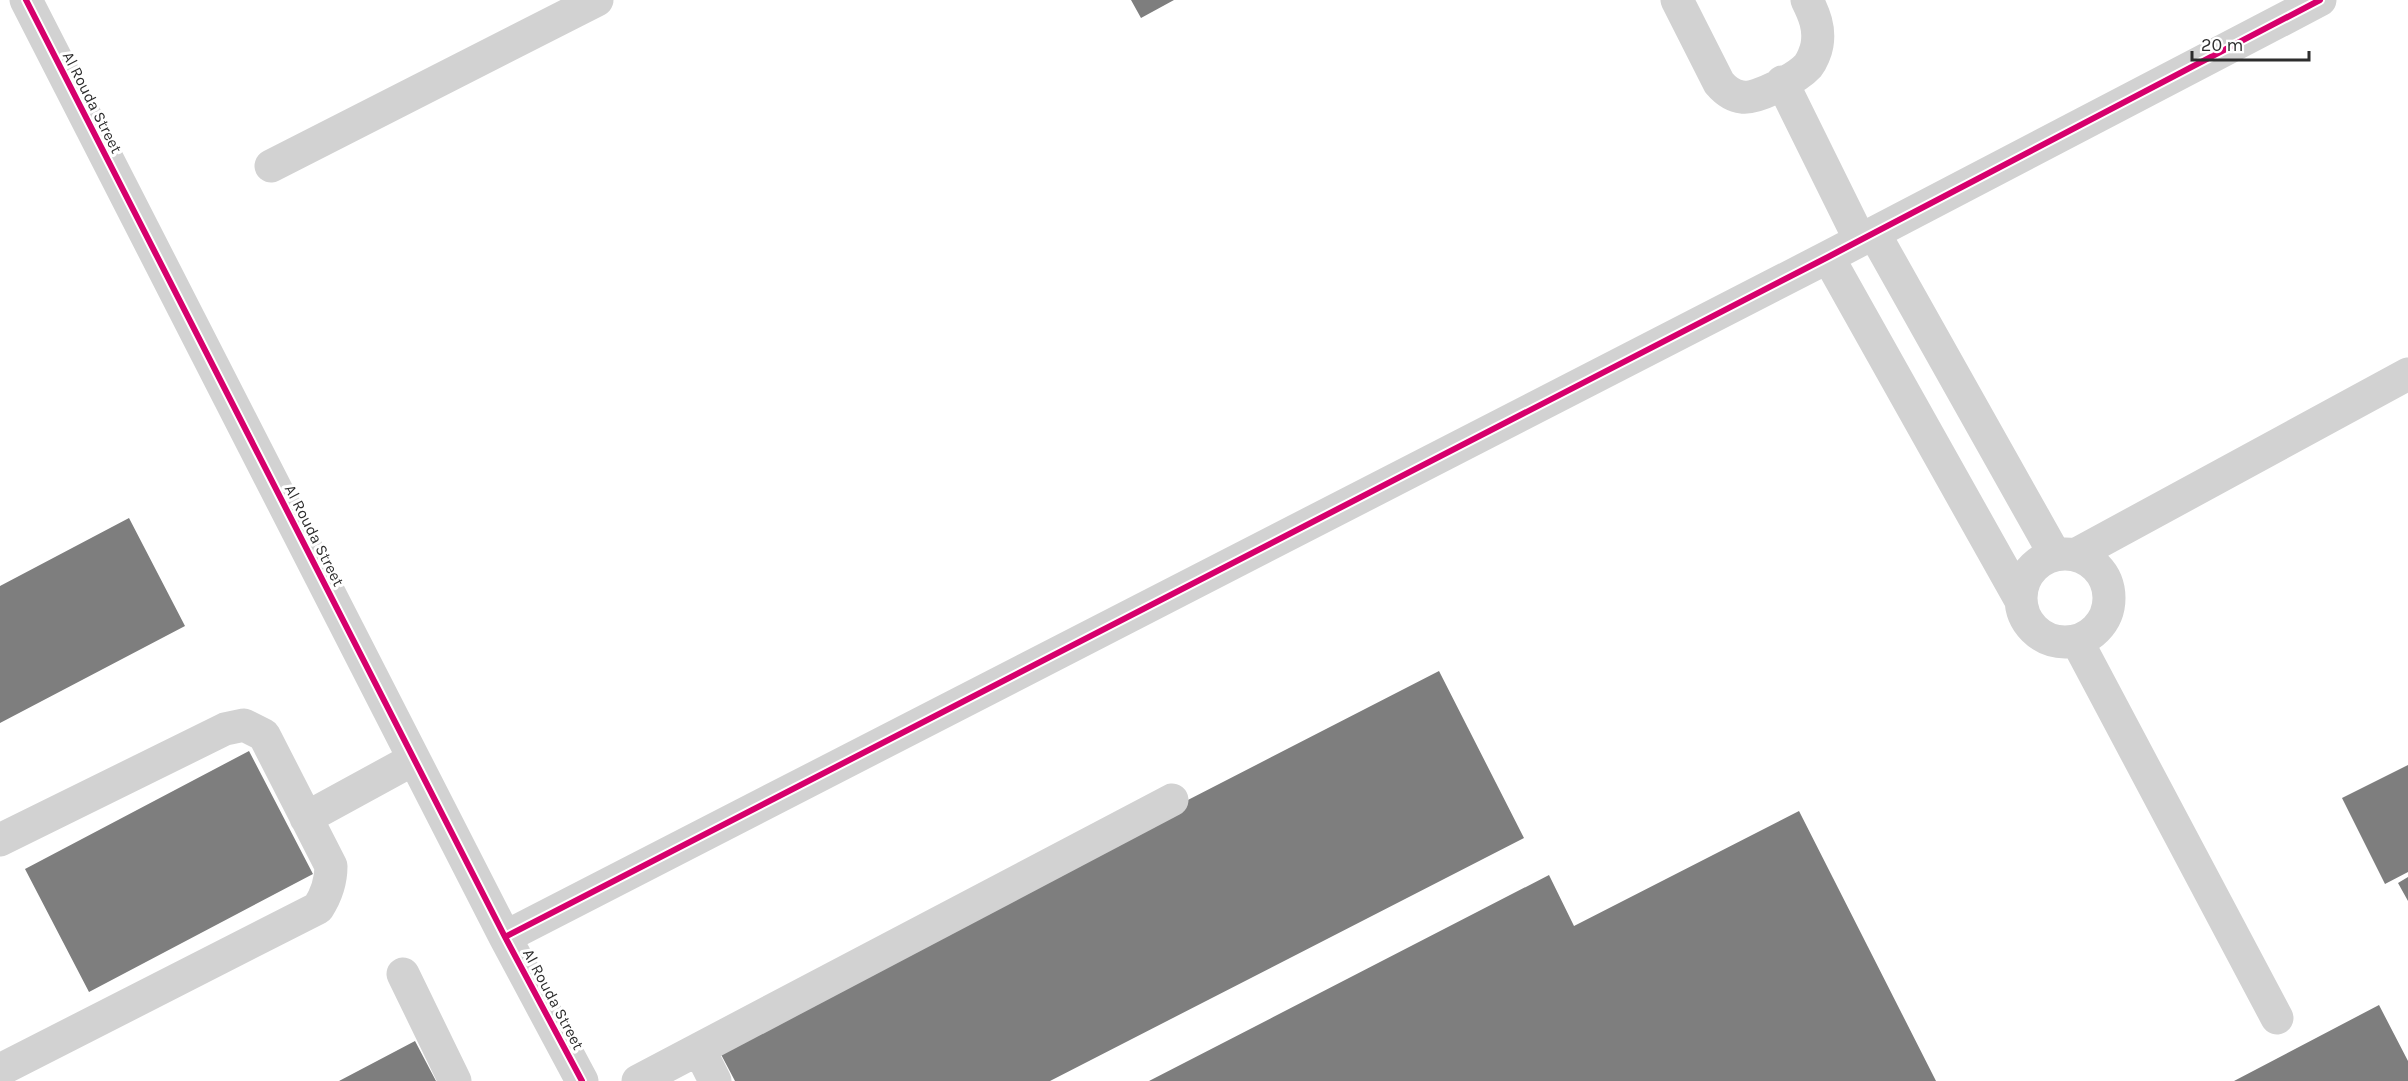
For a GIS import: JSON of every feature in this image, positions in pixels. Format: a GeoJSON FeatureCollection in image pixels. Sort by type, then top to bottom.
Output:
{"type":"FeatureCollection","features":[{"type":"Feature","properties":{"kind":"street","name":"Al Rouda Street"},"geometry":{"type":"LineString","coordinates":[[26,0],[505,937],[582,1081]]}},
{"type":"Feature","properties":{"kind":"street"},"geometry":{"type":"LineString","coordinates":[[272,166],[597,0]]}},
{"type":"Feature","properties":{"kind":"street"},"geometry":{"type":"LineString","coordinates":[[1677,0],[1719,83],[1728,92],[1741,97],[1754,97],[1807,67],[1817,45],[1816,22],[1807,0]]}},
{"type":"Feature","properties":{"kind":"street"},"geometry":{"type":"LineString","coordinates":[[505,937],[1828,257],[2320,0]]}},
{"type":"Feature","properties":{"kind":"street"},"geometry":{"type":"LineString","coordinates":[[1782,82],[1867,236],[2065,555],[2096,566],[2108,588],[2109,601],[2106,615],[2098,626],[2077,641],[2064,643],[2039,634],[2029,625],[2020,599],[1828,257]]}},
{"type":"Feature","properties":{"kind":"street"},"geometry":{"type":"LineString","coordinates":[[2020,599],[2022,585],[2030,571],[2041,560],[2065,555],[2408,374]]}},
{"type":"Feature","properties":{"kind":"street"},"geometry":{"type":"LineString","coordinates":[[2077,641],[2277,1018]]}},
{"type":"Feature","properties":{"kind":"street"},"geometry":{"type":"LineString","coordinates":[[0,840],[234,726],[252,728],[264,735],[331,866],[328,890],[318,908],[0,1070]]}},
{"type":"Feature","properties":{"kind":"street"},"geometry":{"type":"LineString","coordinates":[[306,818],[414,759]]}},
{"type":"Feature","properties":{"kind":"street"},"geometry":{"type":"LineString","coordinates":[[638,1081],[1172,800]]}},
{"type":"Feature","properties":{"kind":"street"},"geometry":{"type":"LineString","coordinates":[[403,974],[455,1081]]}},
{"type":"Feature","properties":{"kind":"street"},"geometry":{"type":"LineString","coordinates":[[699,1049],[716,1081]]}},
{"type":"Feature","properties":{"kind":"building"},"geometry":{"type":"Polygon","coordinates":[[[1131,0],[1174,0],[1141,18],[1131,0]]]}},
{"type":"Feature","properties":{"kind":"building"},"geometry":{"type":"Polygon","coordinates":[[[129,518],[185,626],[0,723],[0,586],[129,518]]]}},
{"type":"Feature","properties":{"kind":"building"},"geometry":{"type":"Polygon","coordinates":[[[1439,671],[1524,838],[1050,1081],[735,1081],[715,1043],[1439,671]]]}},
{"type":"Feature","properties":{"kind":"building"},"geometry":{"type":"Polygon","coordinates":[[[249,751],[313,874],[89,992],[25,869],[249,751]]]}},
{"type":"Feature","properties":{"kind":"building"},"geometry":{"type":"Polygon","coordinates":[[[2408,765],[2408,872],[2385,884],[2342,798],[2408,765]]]}},
{"type":"Feature","properties":{"kind":"building"},"geometry":{"type":"Polygon","coordinates":[[[1799,811],[1936,1081],[1149,1081],[1549,875],[1574,926],[1799,811]]]}},
{"type":"Feature","properties":{"kind":"building"},"geometry":{"type":"Polygon","coordinates":[[[2408,877],[2408,901],[2398,883],[2408,877]]]}},
{"type":"Feature","properties":{"kind":"building"},"geometry":{"type":"Polygon","coordinates":[[[2379,1005],[2408,1061],[2408,1081],[2234,1081],[2379,1005]]]}},
{"type":"Feature","properties":{"kind":"building"},"geometry":{"type":"Polygon","coordinates":[[[415,1041],[436,1081],[339,1081],[415,1041]]]}},
{"type":"Feature","properties":{"kind":"cycle path"},"geometry":{"type":"LineString","coordinates":[[26,0],[505,937],[582,1081]]}},
{"type":"Feature","properties":{"kind":"cycle path"},"geometry":{"type":"LineString","coordinates":[[505,937],[1828,257],[2320,0]]}}]}
